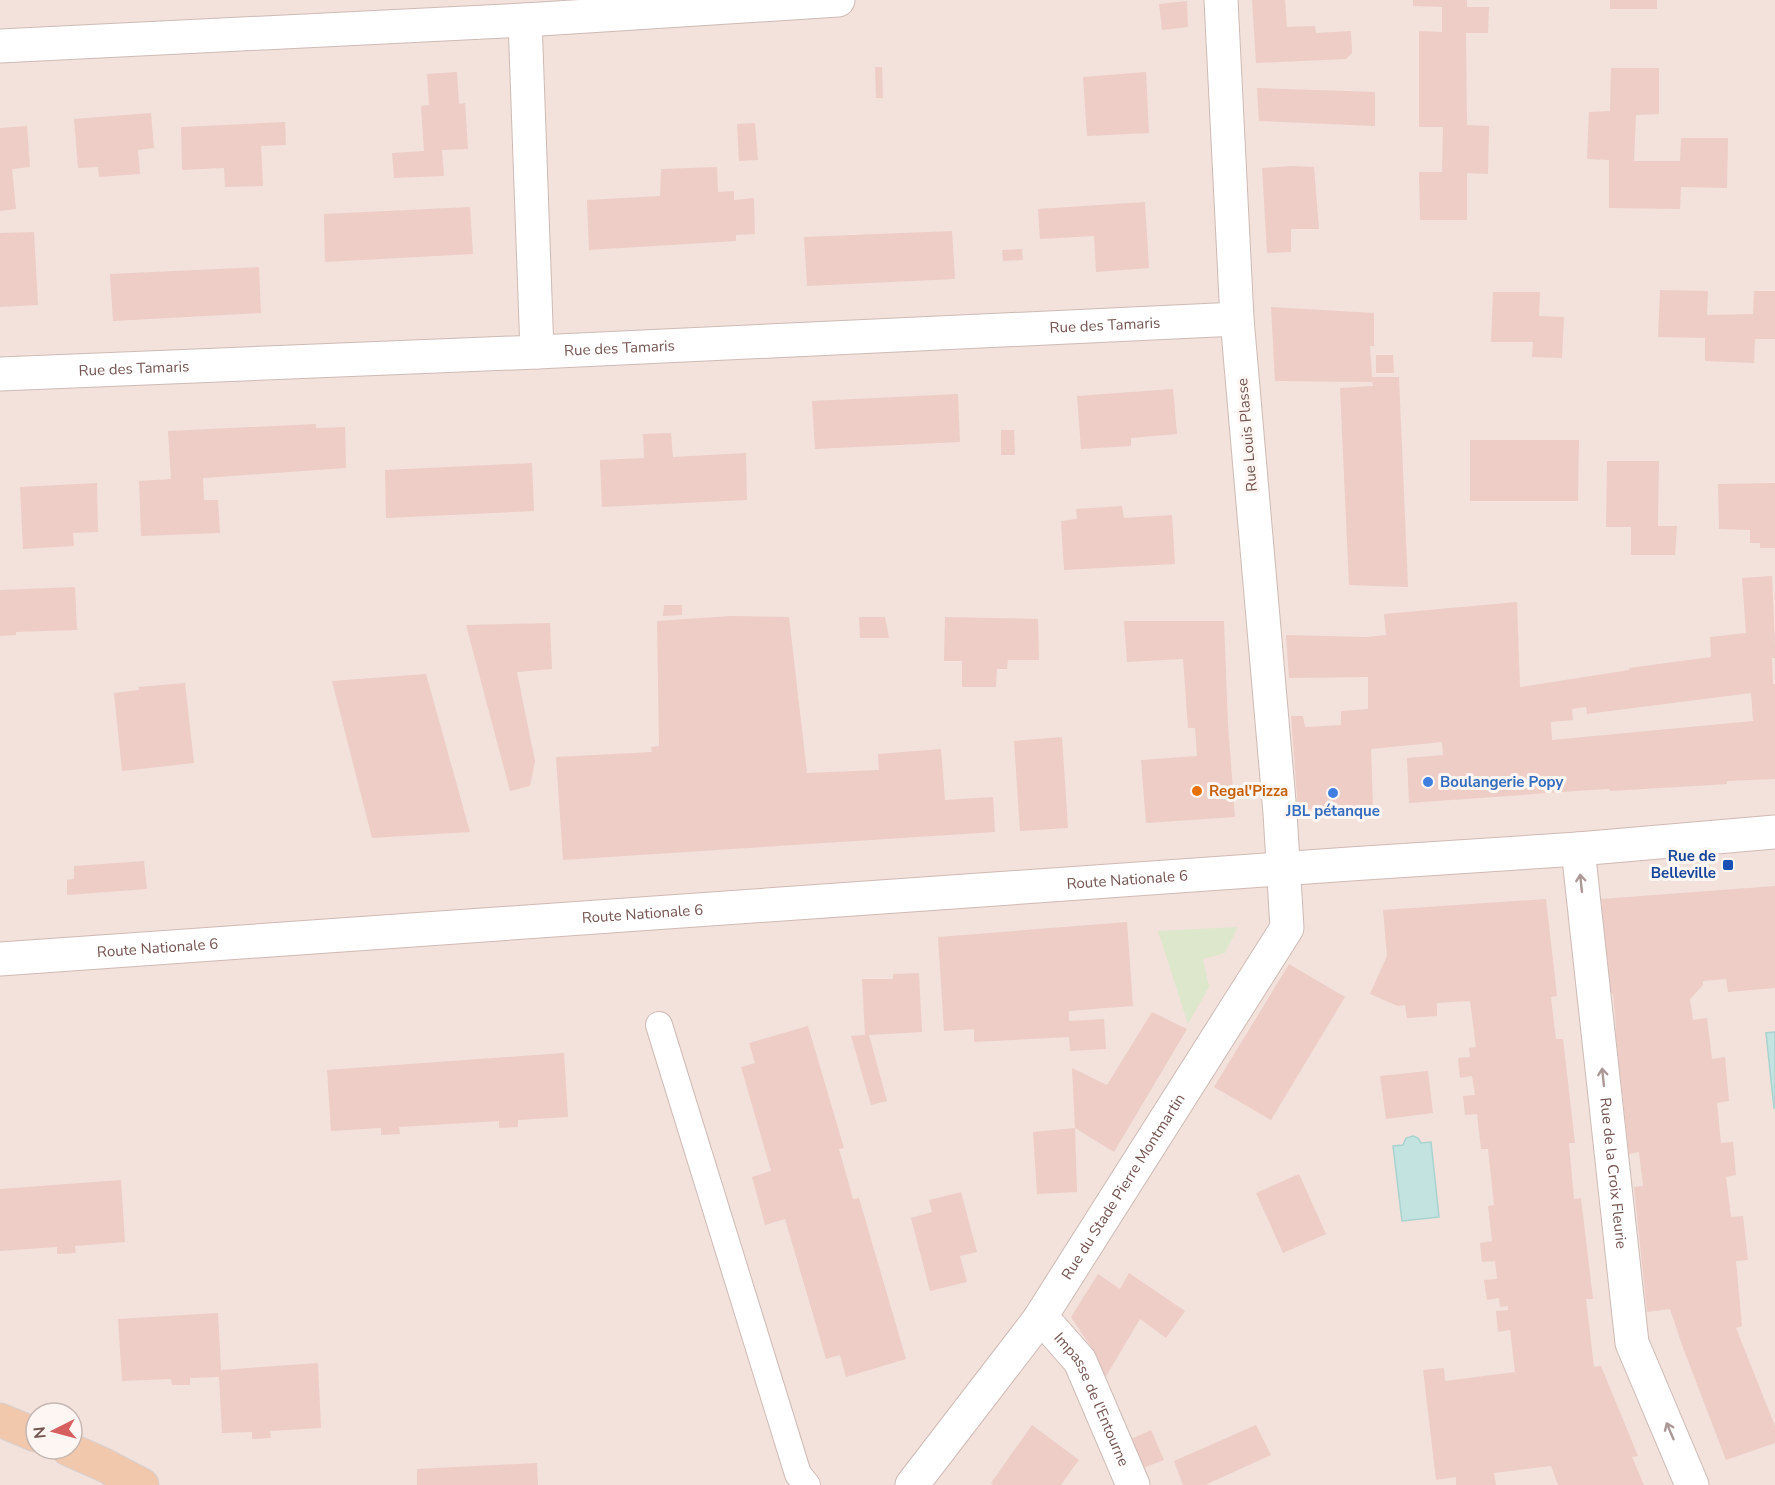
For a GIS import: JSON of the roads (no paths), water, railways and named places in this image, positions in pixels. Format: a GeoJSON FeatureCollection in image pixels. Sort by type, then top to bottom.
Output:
{"type":"FeatureCollection","features":[{"type":"Feature","properties":{"kind":"main road"},"geometry":{"type":"LineString","coordinates":[[0,1420],[24,1431]]}},
{"type":"Feature","properties":{"kind":"main road"},"geometry":{"type":"LineString","coordinates":[[84,1456],[142,1485]]}},
{"type":"Feature","properties":{"kind":"street"},"geometry":{"type":"LineString","coordinates":[[0,46],[524,10],[838,0]]}},
{"type":"Feature","properties":{"kind":"street","name":"Rue Louis Plasse"},"geometry":{"type":"LineString","coordinates":[[1221,0],[1237,320],[1284,869]]}},
{"type":"Feature","properties":{"kind":"street"},"geometry":{"type":"LineString","coordinates":[[524,10],[537,352]]}},
{"type":"Feature","properties":{"kind":"street","name":"Rue des Tamaris"},"geometry":{"type":"LineString","coordinates":[[0,374],[1237,320]]}},
{"type":"Feature","properties":{"kind":"street"},"geometry":{"type":"LineString","coordinates":[[1284,869],[1578,849],[1775,832]]}},
{"type":"Feature","properties":{"kind":"street","name":"Rue de la Croix Fleurie"},"geometry":{"type":"LineString","coordinates":[[1578,849],[1632,1343],[1692,1485]]}},
{"type":"Feature","properties":{"kind":"street","name":"Route Nationale 6"},"geometry":{"type":"LineString","coordinates":[[0,959],[1284,869]]}},
{"type":"Feature","properties":{"kind":"street","name":"Rue du Stade Pierre Montmartin"},"geometry":{"type":"LineString","coordinates":[[912,1485],[1038,1321],[1287,927],[1284,869]]}},
{"type":"Feature","properties":{"kind":"street","name":"Impasse de l'Entourne"},"geometry":{"type":"LineString","coordinates":[[1038,1321],[1051,1328],[1080,1361],[1133,1485]]}},
{"type":"Feature","properties":{"kind":"lane"},"geometry":{"type":"LineString","coordinates":[[658,1025],[798,1474],[807,1485]]}},
{"type":"Feature","properties":{"kind":"water"},"geometry":{"type":"Polygon","coordinates":[[[1775,1032],[1775,1108],[1774,1108],[1766,1033],[1775,1032]]]}},
{"type":"Feature","properties":{"kind":"water"},"geometry":{"type":"Polygon","coordinates":[[[1413,1136],[1421,1143],[1431,1142],[1439,1217],[1402,1221],[1393,1146],[1403,1145],[1406,1138],[1413,1136]]]}},
{"type":"Feature","properties":{"kind":"place","name":"Boulangerie Popy"},"geometry":{"type":"Point","coordinates":[1428,782]}},
{"type":"Feature","properties":{"kind":"place","name":"Regal'Pizza"},"geometry":{"type":"Point","coordinates":[1197,791]}},
{"type":"Feature","properties":{"kind":"place","name":"JBL pétanque"},"geometry":{"type":"Point","coordinates":[1333,793]}},
{"type":"Feature","properties":{"kind":"place","name":"Rue de Belleville"},"geometry":{"type":"Point","coordinates":[1728,865]}}]}
